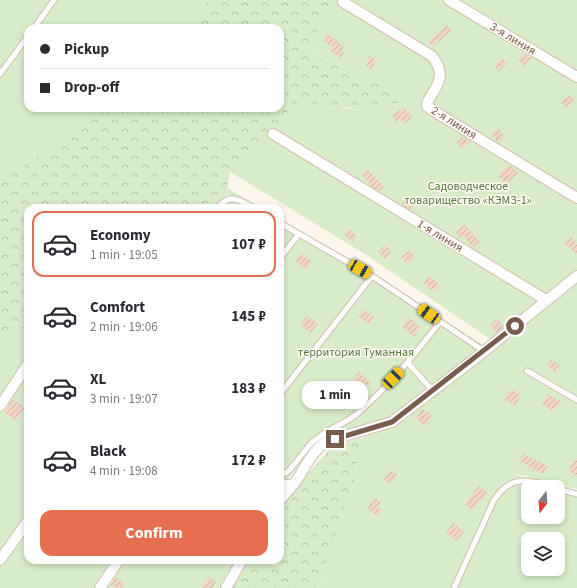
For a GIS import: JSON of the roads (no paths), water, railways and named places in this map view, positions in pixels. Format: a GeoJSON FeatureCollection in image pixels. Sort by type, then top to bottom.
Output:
{"type":"FeatureCollection","features":[{"type":"Feature","properties":{"kind":"street","name":"3-я линия"},"geometry":{"type":"LineString","coordinates":[[449,0],[577,77]]}},
{"type":"Feature","properties":{"kind":"street","name":"2-я линия"},"geometry":{"type":"LineString","coordinates":[[343,2],[432,56],[440,66],[440,80],[427,101],[427,106],[577,198]]}},
{"type":"Feature","properties":{"kind":"street","name":"1-я линия"},"geometry":{"type":"LineString","coordinates":[[273,134],[546,300]]}},
{"type":"Feature","properties":{"kind":"street"},"geometry":{"type":"LineString","coordinates":[[284,495],[293,485],[318,446],[327,441],[392,422],[484,352],[577,276]]}},
{"type":"Feature","properties":{"kind":"street"},"geometry":{"type":"LineString","coordinates":[[0,406],[24,370]]}},
{"type":"Feature","properties":{"kind":"street"},"geometry":{"type":"LineString","coordinates":[[284,484],[293,485]]}},
{"type":"Feature","properties":{"kind":"street"},"geometry":{"type":"LineString","coordinates":[[0,560],[24,527]]}},
{"type":"Feature","properties":{"kind":"street"},"geometry":{"type":"LineString","coordinates":[[100,588],[117,564]]}},
{"type":"Feature","properties":{"kind":"street"},"geometry":{"type":"LineString","coordinates":[[226,588],[240,564]]}},
{"type":"Feature","properties":{"kind":"lane"},"geometry":{"type":"LineString","coordinates":[[37,24],[54,0]]}},
{"type":"Feature","properties":{"kind":"lane"},"geometry":{"type":"LineString","coordinates":[[0,73],[24,41]]}},
{"type":"Feature","properties":{"kind":"lane"},"geometry":{"type":"LineString","coordinates":[[221,204],[225,199],[234,198],[246,204]]}},
{"type":"Feature","properties":{"kind":"lane"},"geometry":{"type":"LineString","coordinates":[[284,225],[372,276],[484,352]]}},
{"type":"Feature","properties":{"kind":"lane"},"geometry":{"type":"LineString","coordinates":[[284,253],[299,234]]}},
{"type":"Feature","properties":{"kind":"lane"},"geometry":{"type":"LineString","coordinates":[[284,389],[372,276]]}},
{"type":"Feature","properties":{"kind":"lane"},"geometry":{"type":"LineString","coordinates":[[284,473],[291,468],[313,441],[327,431],[357,414],[408,363],[440,322]]}},
{"type":"Feature","properties":{"kind":"lane"},"geometry":{"type":"LineString","coordinates":[[408,363],[433,391]]}},
{"type":"Feature","properties":{"kind":"lane"},"geometry":{"type":"LineString","coordinates":[[527,371],[577,400]]}},
{"type":"Feature","properties":{"kind":"lane"},"geometry":{"type":"LineString","coordinates":[[454,588],[494,500],[500,491],[521,480]]}},
{"type":"Feature","properties":{"kind":"lane"},"geometry":{"type":"LineString","coordinates":[[565,491],[577,494]]}},
{"type":"Feature","properties":{"kind":"park label","name":"Садоводческое товарищество «КЭМЗ-1»"},"geometry":{"type":"Point","coordinates":[468,193]}},
{"type":"Feature","properties":{"kind":"park label","name":"территория Туманная"},"geometry":{"type":"Point","coordinates":[356,352]}}]}
